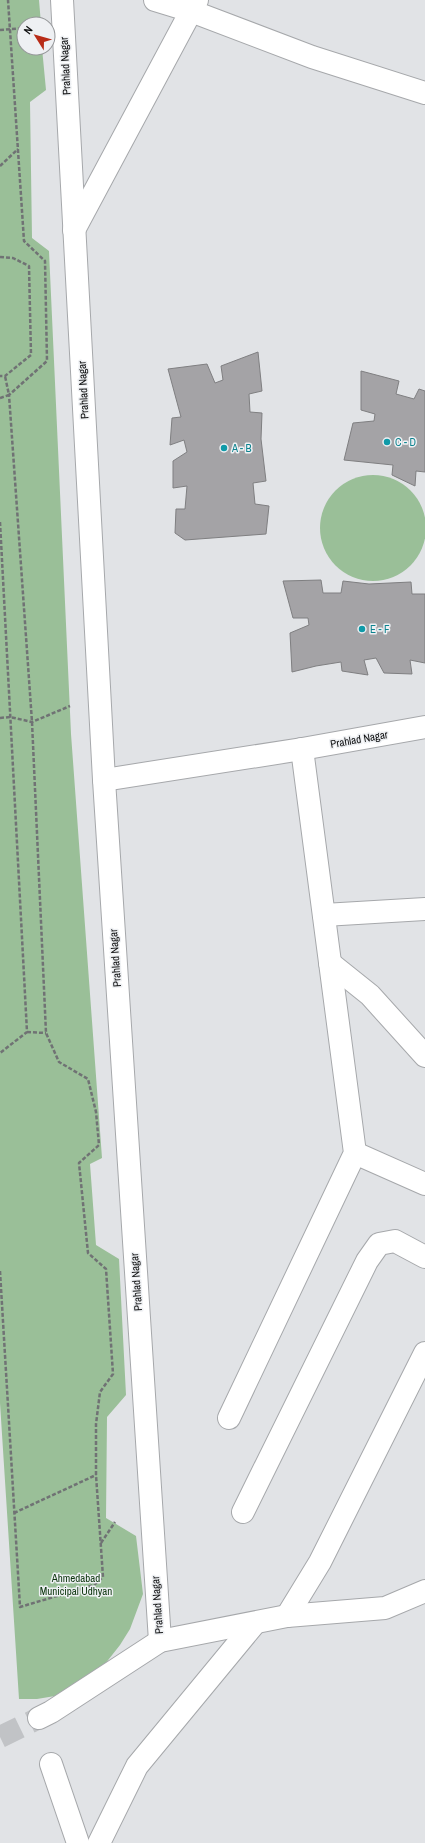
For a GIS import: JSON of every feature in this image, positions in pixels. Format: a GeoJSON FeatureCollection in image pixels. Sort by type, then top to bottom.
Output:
{"type":"FeatureCollection","features":[{"type":"Feature","properties":{"kind":"street","name":"Prahlad Nagar"},"geometry":{"type":"LineString","coordinates":[[39,1718],[51,1712],[160,1641],[104,780],[62,0]]}},
{"type":"Feature","properties":{"kind":"street"},"geometry":{"type":"LineString","coordinates":[[155,0],[194,6],[312,57],[425,93]]}},
{"type":"Feature","properties":{"kind":"street"},"geometry":{"type":"LineString","coordinates":[[74,230],[194,6]]}},
{"type":"Feature","properties":{"kind":"street","name":"Prahlad Nagar"},"geometry":{"type":"LineString","coordinates":[[104,780],[425,728]]}},
{"type":"Feature","properties":{"kind":"street"},"geometry":{"type":"LineString","coordinates":[[229,1418],[355,1153],[302,749]]}},
{"type":"Feature","properties":{"kind":"street"},"geometry":{"type":"LineString","coordinates":[[324,915],[425,909]]}},
{"type":"Feature","properties":{"kind":"street"},"geometry":{"type":"LineString","coordinates":[[330,963],[370,995],[425,1056]]}},
{"type":"Feature","properties":{"kind":"street"},"geometry":{"type":"LineString","coordinates":[[355,1153],[425,1184]]}},
{"type":"Feature","properties":{"kind":"street"},"geometry":{"type":"LineString","coordinates":[[243,1512],[367,1261],[379,1244],[395,1241],[425,1257]]}},
{"type":"Feature","properties":{"kind":"street"},"geometry":{"type":"LineString","coordinates":[[287,1616],[320,1562],[425,1353]]}},
{"type":"Feature","properties":{"kind":"street"},"geometry":{"type":"LineString","coordinates":[[160,1641],[287,1616],[385,1608],[425,1591]]}},
{"type":"Feature","properties":{"kind":"street"},"geometry":{"type":"LineString","coordinates":[[99,1843],[137,1766],[255,1623]]}},
{"type":"Feature","properties":{"kind":"street"},"geometry":{"type":"LineString","coordinates":[[51,1764],[78,1843]]}},
{"type":"Feature","properties":{"kind":"path"},"geometry":{"type":"LineString","coordinates":[[0,398],[9,395],[46,361],[45,260],[24,241],[8,0]]}},
{"type":"Feature","properties":{"kind":"path"},"geometry":{"type":"LineString","coordinates":[[0,30],[16,29]]}},
{"type":"Feature","properties":{"kind":"path"},"geometry":{"type":"LineString","coordinates":[[0,166],[18,148]]}},
{"type":"Feature","properties":{"kind":"path"},"geometry":{"type":"LineString","coordinates":[[0,257],[13,258],[29,266],[31,355],[5,376],[0,376]]}},
{"type":"Feature","properties":{"kind":"path"},"geometry":{"type":"LineString","coordinates":[[0,1271],[20,1608],[94,1585],[103,1577],[96,1475],[96,1424],[100,1392],[114,1374],[106,1269],[88,1253],[79,1162],[99,1145],[96,1112],[88,1079],[59,1062],[46,1033],[32,722],[9,395],[5,376]]}},
{"type":"Feature","properties":{"kind":"path"},"geometry":{"type":"LineString","coordinates":[[0,522],[27,1032]]}},
{"type":"Feature","properties":{"kind":"path"},"geometry":{"type":"LineString","coordinates":[[0,718],[10,717],[32,722],[70,706]]}},
{"type":"Feature","properties":{"kind":"path"},"geometry":{"type":"LineString","coordinates":[[0,1053],[27,1032],[46,1033]]}},
{"type":"Feature","properties":{"kind":"path"},"geometry":{"type":"LineString","coordinates":[[14,1513],[96,1475]]}},
{"type":"Feature","properties":{"kind":"path"},"geometry":{"type":"LineString","coordinates":[[101,1544],[115,1522]]}},
{"type":"Feature","properties":{"kind":"green space","name":"Ahmedabad Municipal Udhyan"},"geometry":{"type":"Polygon","coordinates":[[[0,0],[39,0],[40,16],[16,16],[16,56],[43,56],[46,90],[30,102],[32,238],[49,251],[71,734],[102,1158],[90,1164],[96,1245],[119,1259],[126,1395],[107,1417],[106,1518],[136,1536],[143,1594],[130,1629],[105,1664],[71,1690],[55,1696],[37,1699],[19,1699],[0,1403],[0,0]]]}},
{"type":"Feature","properties":{"kind":"green space"},"geometry":{"type":"Polygon","coordinates":[[[373,475],[393,479],[411,490],[422,508],[426,528],[422,548],[411,566],[393,577],[373,581],[353,577],[335,566],[324,548],[320,528],[324,508],[335,490],[353,479],[373,475]]]}},
{"type":"Feature","properties":{"kind":"building","name":"A - B"},"geometry":{"type":"Polygon","coordinates":[[[258,352],[262,391],[249,394],[250,412],[262,413],[261,439],[266,481],[253,483],[255,504],[269,506],[266,534],[185,540],[175,533],[176,509],[185,509],[187,486],[173,488],[173,461],[187,452],[184,440],[170,445],[172,418],[181,417],[168,369],[207,364],[215,383],[223,380],[221,366],[258,352]]]}},
{"type":"Feature","properties":{"kind":"building","name":"C - D"},"geometry":{"type":"Polygon","coordinates":[[[361,371],[399,381],[396,394],[414,399],[419,389],[425,391],[425,472],[416,471],[415,486],[392,475],[393,465],[344,460],[353,423],[374,421],[375,414],[361,410],[361,371]]]}},
{"type":"Feature","properties":{"kind":"building","name":"E - F"},"geometry":{"type":"Polygon","coordinates":[[[321,580],[323,593],[341,593],[343,581],[369,584],[411,582],[412,594],[425,594],[425,663],[410,660],[412,674],[384,673],[376,658],[364,660],[368,675],[342,671],[341,662],[292,672],[290,633],[309,625],[308,618],[293,618],[283,581],[321,580]]]}},
{"type":"Feature","properties":{"kind":"tunnel"},"geometry":{"type":"LineString","coordinates":[[0,1737],[39,1718]]}},
{"type":"Feature","properties":{"kind":"place","name":"C - D"},"geometry":{"type":"Point","coordinates":[387,442]}},
{"type":"Feature","properties":{"kind":"place","name":"A - B"},"geometry":{"type":"Point","coordinates":[224,448]}},
{"type":"Feature","properties":{"kind":"place","name":"E - F"},"geometry":{"type":"Point","coordinates":[362,629]}}]}
